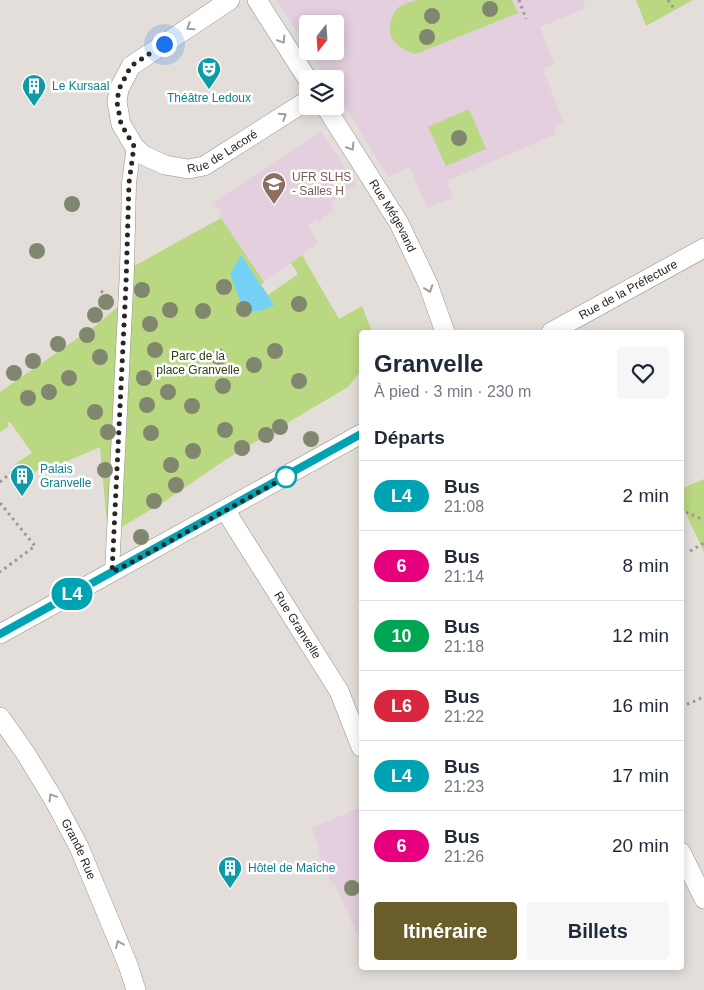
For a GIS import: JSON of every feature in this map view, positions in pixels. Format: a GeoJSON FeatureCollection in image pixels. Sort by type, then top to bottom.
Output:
{"type":"FeatureCollection","features":[{"type":"Feature","properties":{"kind":"street"},"geometry":{"type":"LineString","coordinates":[[112,572],[129,183],[134,146],[121,124],[117,102],[119,89],[131,66],[230,0]]}},
{"type":"Feature","properties":{"kind":"street"},"geometry":{"type":"LineString","coordinates":[[257,0],[302,70]]}},
{"type":"Feature","properties":{"kind":"street","name":"Rue de Lacoré"},"geometry":{"type":"LineString","coordinates":[[134,146],[143,154],[165,166],[188,169],[204,166],[299,106]]}},
{"type":"Feature","properties":{"kind":"street","name":"Rue Mégevand"},"geometry":{"type":"LineString","coordinates":[[331,115],[399,223],[428,284],[444,330]]}},
{"type":"Feature","properties":{"kind":"street","name":"Rue de la Préfecture"},"geometry":{"type":"LineString","coordinates":[[555,330],[704,248]]}},
{"type":"Feature","properties":{"kind":"street"},"geometry":{"type":"LineString","coordinates":[[0,634],[359,435]]}},
{"type":"Feature","properties":{"kind":"street","name":"Rue Granvelle"},"geometry":{"type":"LineString","coordinates":[[225,510],[339,691],[359,741]]}},
{"type":"Feature","properties":{"kind":"street","name":"Grande Rue"},"geometry":{"type":"LineString","coordinates":[[0,717],[26,754],[54,800],[79,847],[128,965],[136,990]]}},
{"type":"Feature","properties":{"kind":"street"},"geometry":{"type":"LineString","coordinates":[[684,858],[704,899]]}},
{"type":"Feature","properties":{"kind":"path"},"geometry":{"type":"LineString","coordinates":[[519,0],[526,19]]}},
{"type":"Feature","properties":{"kind":"path"},"geometry":{"type":"LineString","coordinates":[[668,0],[675,10]]}},
{"type":"Feature","properties":{"kind":"path"},"geometry":{"type":"LineString","coordinates":[[0,482],[19,466]]}},
{"type":"Feature","properties":{"kind":"path"},"geometry":{"type":"LineString","coordinates":[[0,503],[35,546],[0,572]]}},
{"type":"Feature","properties":{"kind":"path"},"geometry":{"type":"LineString","coordinates":[[686,512],[704,520]]}},
{"type":"Feature","properties":{"kind":"path"},"geometry":{"type":"LineString","coordinates":[[690,550],[704,543]]}},
{"type":"Feature","properties":{"kind":"path"},"geometry":{"type":"LineString","coordinates":[[684,706],[704,697]]}},
{"type":"Feature","properties":{"kind":"shaded area"},"geometry":{"type":"Polygon","coordinates":[[[276,0],[582,0],[586,8],[540,27],[554,64],[543,69],[563,122],[554,126],[556,134],[447,181],[453,198],[427,208],[410,167],[388,177],[344,104],[344,70],[322,70],[316,60],[344,60],[344,15],[299,15],[299,35],[276,0]]]}},
{"type":"Feature","properties":{"kind":"shaded area","name":"UFR SLHS - Salles H"},"geometry":{"type":"Polygon","coordinates":[[[321,131],[356,184],[331,202],[334,210],[321,219],[321,221],[319,222],[317,219],[308,225],[318,243],[264,282],[219,215],[221,213],[214,202],[321,131]]]}},
{"type":"Feature","properties":{"kind":"shaded area"},"geometry":{"type":"Polygon","coordinates":[[[359,808],[359,938],[334,883],[332,884],[324,867],[312,828],[359,808]]]}},
{"type":"Feature","properties":{"kind":"green space"},"geometry":{"type":"Polygon","coordinates":[[[416,0],[512,0],[518,13],[416,54],[404,50],[395,42],[390,32],[390,25],[397,9],[416,0]]]}},
{"type":"Feature","properties":{"kind":"green space"},"geometry":{"type":"Polygon","coordinates":[[[636,0],[693,0],[646,26],[636,0]]]}},
{"type":"Feature","properties":{"kind":"green space"},"geometry":{"type":"Polygon","coordinates":[[[469,109],[486,149],[446,166],[428,127],[469,109]]]}},
{"type":"Feature","properties":{"kind":"green space","name":"Parc de la place Granvelle"},"geometry":{"type":"Polygon","coordinates":[[[221,218],[264,282],[261,285],[268,295],[298,274],[291,263],[302,255],[339,319],[362,306],[371,330],[359,330],[359,373],[348,387],[225,460],[164,502],[108,535],[100,447],[49,469],[41,468],[27,478],[16,463],[32,453],[10,422],[7,423],[9,426],[0,431],[0,392],[95,326],[119,306],[127,270],[221,218]]]}},
{"type":"Feature","properties":{"kind":"green space"},"geometry":{"type":"Polygon","coordinates":[[[704,479],[704,552],[684,509],[684,488],[704,479]]]}},
{"type":"Feature","properties":{"kind":"water"},"geometry":{"type":"Polygon","coordinates":[[[241,255],[274,305],[255,311],[243,305],[230,274],[241,255]]]}},
{"type":"Feature","properties":{"kind":"bus line","name":"L4"},"geometry":{"type":"LineString","coordinates":[[0,634],[359,435]]}},
{"type":"Feature","properties":{"kind":"place","name":"Théâtre Ledoux"},"geometry":{"type":"Point","coordinates":[209,90]}},
{"type":"Feature","properties":{"kind":"place","name":"Le Kursaal"},"geometry":{"type":"Point","coordinates":[34,107]}},
{"type":"Feature","properties":{"kind":"place","name":"UFR SLHS - Salles H"},"geometry":{"type":"Point","coordinates":[274,205]}},
{"type":"Feature","properties":{"kind":"place","name":"Palais Granvelle"},"geometry":{"type":"Point","coordinates":[22,497]}},
{"type":"Feature","properties":{"kind":"place","name":"Hôtel de Maîche"},"geometry":{"type":"Point","coordinates":[230,889]}},
{"type":"Feature","properties":{"kind":"route"},"geometry":{"type":"LineString","coordinates":[[164,44],[131,66],[119,89],[117,102],[121,124],[134,146],[129,183],[112,572],[286,477]]}}]}
